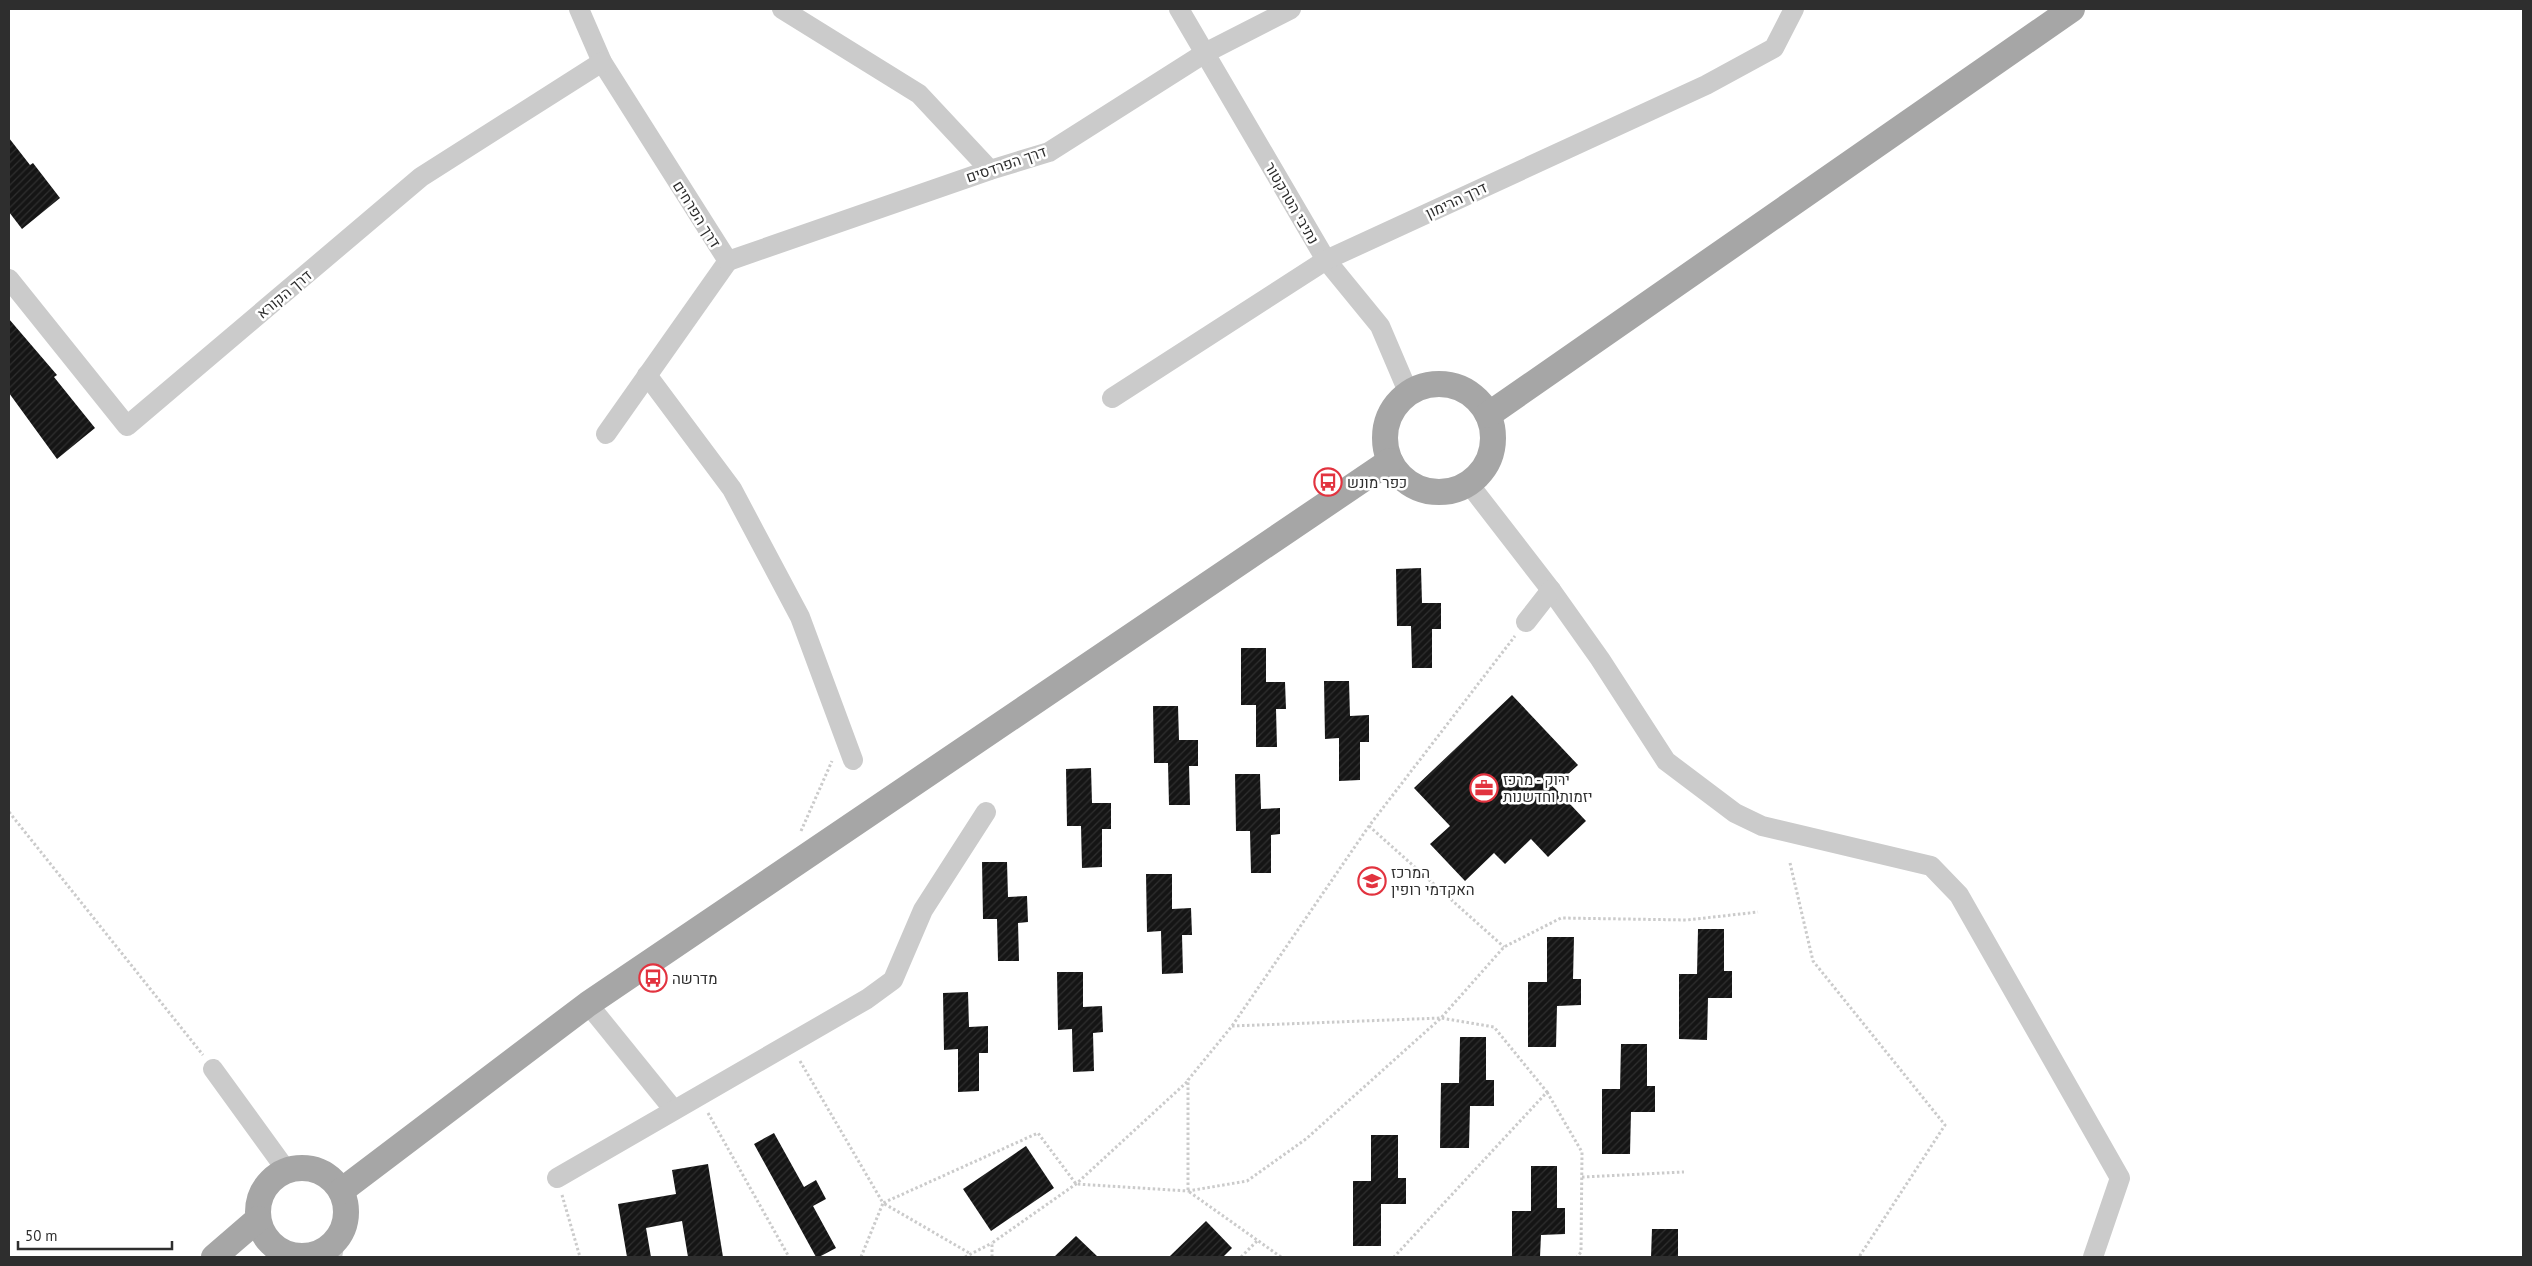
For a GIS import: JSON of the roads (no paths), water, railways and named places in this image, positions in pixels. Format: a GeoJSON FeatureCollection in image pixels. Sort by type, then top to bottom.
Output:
{"type":"FeatureCollection","features":[{"type":"Feature","properties":{"kind":"main road"},"geometry":{"type":"LineString","coordinates":[[1488,415],[2072,9]]}},
{"type":"Feature","properties":{"kind":"main road"},"geometry":{"type":"LineString","coordinates":[[1438,385],[1454,386],[1468,392],[1480,402],[1488,415],[1492,430],[1493,446],[1480,474],[1468,484],[1451,491],[1433,492],[1416,487],[1400,476],[1390,461],[1386,447],[1386,432],[1390,417],[1398,404],[1409,394],[1423,387],[1438,385]]}},
{"type":"Feature","properties":{"kind":"main road"},"geometry":{"type":"LineString","coordinates":[[341,1191],[588,1004],[1390,461]]}},
{"type":"Feature","properties":{"kind":"main road"},"geometry":{"type":"LineString","coordinates":[[258,1257],[284,1253],[298,1256],[324,1252],[342,1230],[346,1217],[345,1203],[341,1191],[333,1181],[323,1174],[300,1168],[288,1171],[274,1178],[264,1190],[259,1204],[258,1219],[263,1233],[272,1245],[284,1253]]}},
{"type":"Feature","properties":{"kind":"main road"},"geometry":{"type":"LineString","coordinates":[[214,1257],[258,1219]]}},
{"type":"Feature","properties":{"kind":"street","name":"דרך הפרחים"},"geometry":{"type":"LineString","coordinates":[[579,9],[602,62],[728,262],[606,434]]}},
{"type":"Feature","properties":{"kind":"street"},"geometry":{"type":"LineString","coordinates":[[782,9],[918,94],[990,170]]}},
{"type":"Feature","properties":{"kind":"street","name":"נתיבי הטרקטור"},"geometry":{"type":"LineString","coordinates":[[1178,9],[1326,260],[1380,326],[1409,394]]}},
{"type":"Feature","properties":{"kind":"street","name":"דרך הפרדסים"},"geometry":{"type":"LineString","coordinates":[[728,262],[990,170],[1048,152],[1205,53],[1291,9]]}},
{"type":"Feature","properties":{"kind":"street","name":"דרך הרימון"},"geometry":{"type":"LineString","coordinates":[[1112,398],[1326,260],[1706,85],[1774,48],[1794,9]]}},
{"type":"Feature","properties":{"kind":"street","name":"דרך הקורא"},"geometry":{"type":"LineString","coordinates":[[9,278],[127,426],[421,178],[602,62]]}},
{"type":"Feature","properties":{"kind":"street"},"geometry":{"type":"LineString","coordinates":[[647,375],[732,489],[800,617],[853,760]]}},
{"type":"Feature","properties":{"kind":"street"},"geometry":{"type":"LineString","coordinates":[[1468,484],[1551,590],[1600,659],[1666,761],[1736,813],[1762,826],[1931,866],[1959,895],[2120,1178],[2093,1257]]}},
{"type":"Feature","properties":{"kind":"street"},"geometry":{"type":"LineString","coordinates":[[1526,622],[1551,590]]}},
{"type":"Feature","properties":{"kind":"street"},"geometry":{"type":"LineString","coordinates":[[557,1178],[673,1109],[868,999],[893,980],[923,910],[986,812]]}},
{"type":"Feature","properties":{"kind":"street"},"geometry":{"type":"LineString","coordinates":[[588,1004],[673,1109]]}},
{"type":"Feature","properties":{"kind":"street"},"geometry":{"type":"LineString","coordinates":[[214,1069],[288,1171]]}},
{"type":"Feature","properties":{"kind":"place","name":"כפר מונש"},"geometry":{"type":"Point","coordinates":[1328,482]}},
{"type":"Feature","properties":{"kind":"place","name":"ירוק - מרכז יזמות וחדשנות"},"geometry":{"type":"Point","coordinates":[1484,788]}},
{"type":"Feature","properties":{"kind":"place","name":"המרכז האקדמי רופין"},"geometry":{"type":"Point","coordinates":[1372,881]}},
{"type":"Feature","properties":{"kind":"place","name":"מדרשה"},"geometry":{"type":"Point","coordinates":[653,978]}}]}
